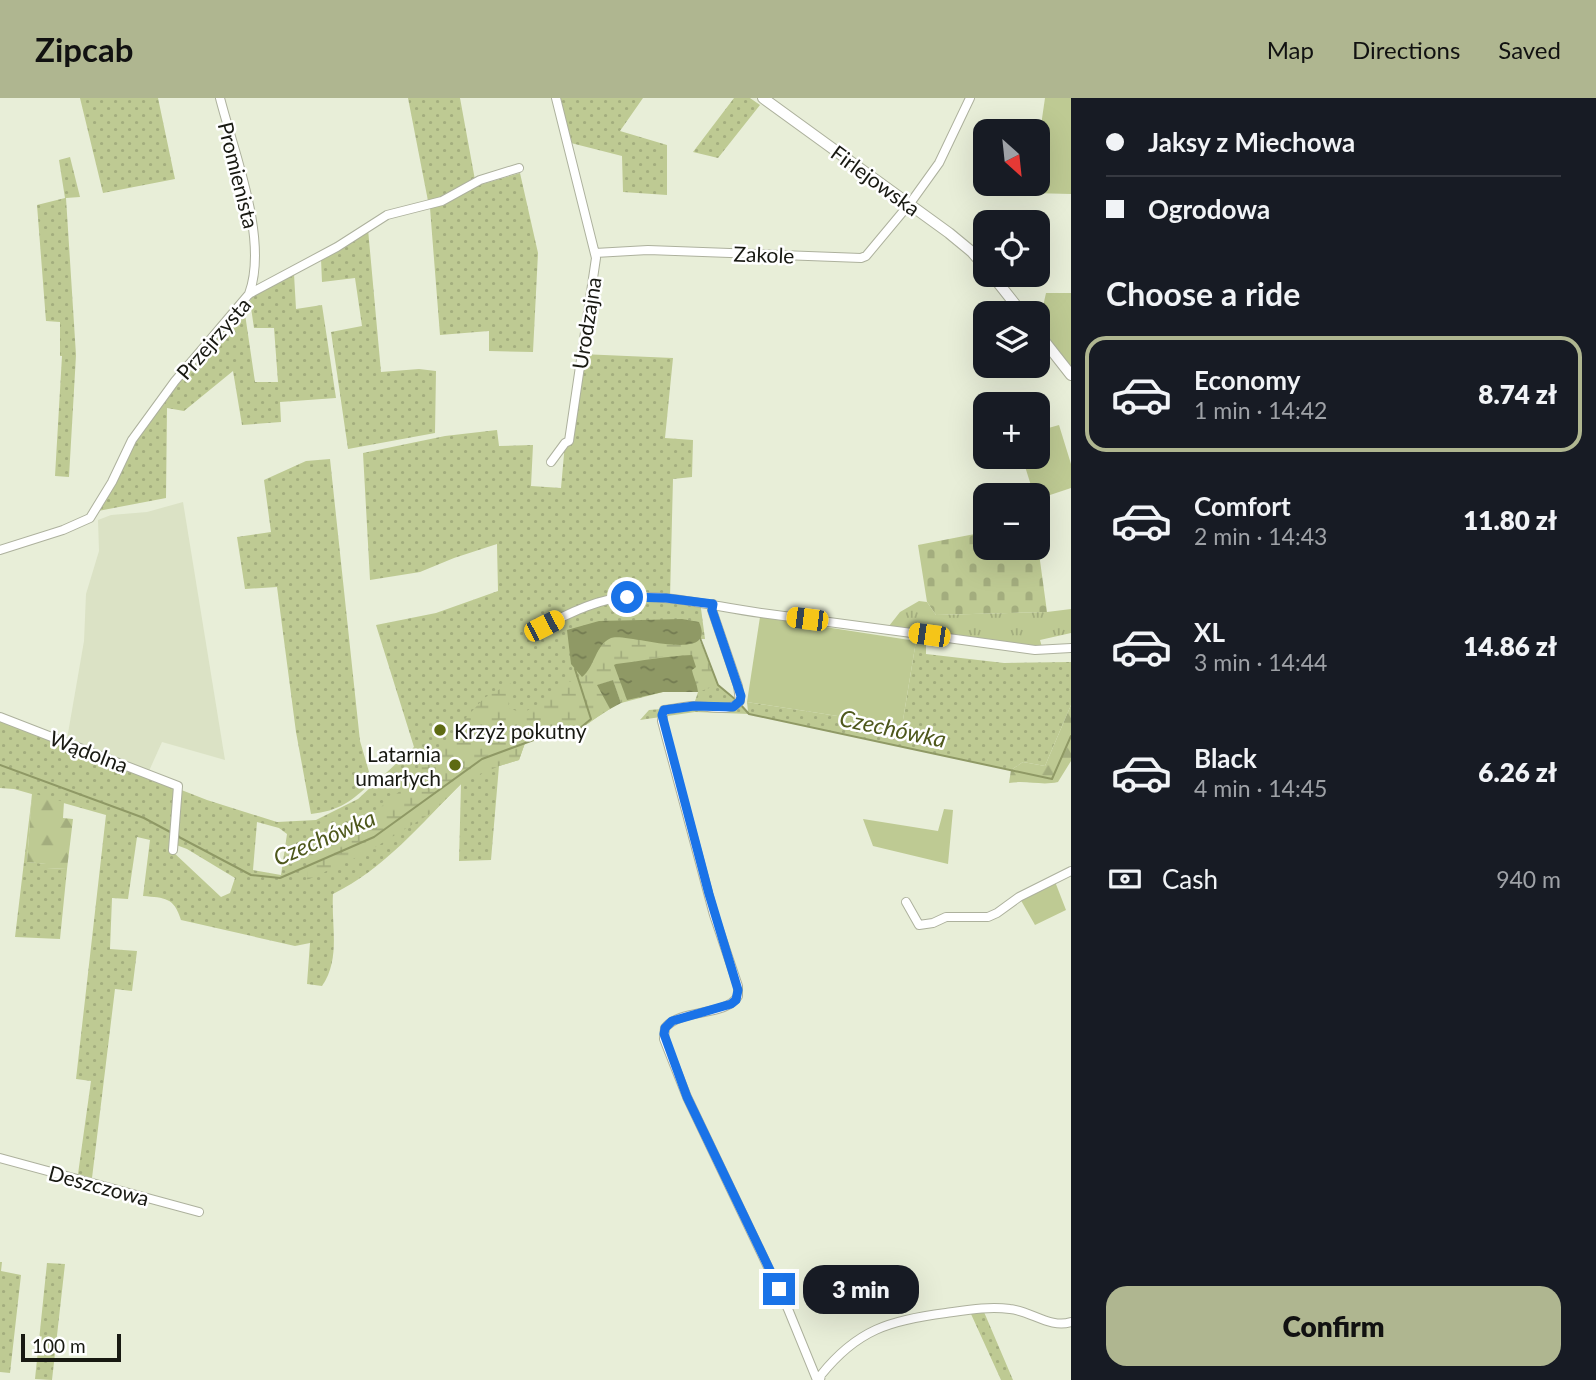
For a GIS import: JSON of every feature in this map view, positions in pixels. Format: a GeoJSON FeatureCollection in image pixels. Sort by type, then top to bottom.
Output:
{"type":"FeatureCollection","features":[{"type":"Feature","properties":{"kind":"street","name":"Promienista"},"geometry":{"type":"LineString","coordinates":[[220,98],[254,230],[256,276],[249,294]]}},
{"type":"Feature","properties":{"kind":"street","name":"Urodzajna"},"geometry":{"type":"LineString","coordinates":[[551,462],[569,441],[593,285],[595,253],[556,98]]}},
{"type":"Feature","properties":{"kind":"street","name":"Firlejowska"},"geometry":{"type":"LineString","coordinates":[[763,98],[909,204],[973,254]]}},
{"type":"Feature","properties":{"kind":"street","name":"Zakole"},"geometry":{"type":"LineString","coordinates":[[595,253],[648,250],[861,258],[866,256],[939,163],[970,98]]}},
{"type":"Feature","properties":{"kind":"street","name":"Przejrzysta"},"geometry":{"type":"LineString","coordinates":[[0,550],[63,530],[90,518],[112,482],[132,440],[175,381],[249,294],[337,247],[387,215],[442,201],[480,180],[519,168]]}},
{"type":"Feature","properties":{"kind":"street"},"geometry":{"type":"LineString","coordinates":[[1001,287],[1013,301]]}},
{"type":"Feature","properties":{"kind":"street"},"geometry":{"type":"LineString","coordinates":[[1050,348],[1071,375]]}},
{"type":"Feature","properties":{"kind":"street"},"geometry":{"type":"LineString","coordinates":[[544,626],[587,606],[627,597],[666,598],[1035,650],[1071,648]]}},
{"type":"Feature","properties":{"kind":"street"},"geometry":{"type":"LineString","coordinates":[[713,604],[712,610],[741,696],[740,701],[733,707],[694,706],[664,710],[662,721],[711,905],[738,986],[738,996],[731,1004],[672,1021],[665,1028],[664,1038],[687,1097],[819,1380]]}},
{"type":"Feature","properties":{"kind":"street","name":"Wądolna"},"geometry":{"type":"LineString","coordinates":[[0,717],[178,786],[173,850]]}},
{"type":"Feature","properties":{"kind":"street"},"geometry":{"type":"LineString","coordinates":[[906,902],[919,925],[946,917],[988,917],[1019,897],[1071,871]]}},
{"type":"Feature","properties":{"kind":"street","name":"Deszczowa"},"geometry":{"type":"LineString","coordinates":[[0,1158],[199,1212]]}},
{"type":"Feature","properties":{"kind":"street"},"geometry":{"type":"LineString","coordinates":[[819,1380],[839,1352],[882,1326],[914,1317],[977,1308],[1009,1308],[1032,1313],[1062,1325],[1071,1322]]}},
{"type":"Feature","properties":{"kind":"shaded area"},"geometry":{"type":"Polygon","coordinates":[[[183,502],[225,760],[162,742],[149,771],[67,739],[84,641],[86,594],[99,551],[98,520],[111,515],[147,512],[183,502]]]}},
{"type":"Feature","properties":{"kind":"green space"},"geometry":{"type":"Polygon","coordinates":[[[80,98],[158,98],[175,179],[103,193],[80,98]]]}},
{"type":"Feature","properties":{"kind":"green space"},"geometry":{"type":"Polygon","coordinates":[[[408,98],[460,98],[475,180],[439,199],[428,201],[408,98]]]}},
{"type":"Feature","properties":{"kind":"green space"},"geometry":{"type":"Polygon","coordinates":[[[557,98],[643,98],[620,131],[667,145],[667,195],[623,192],[622,156],[567,142],[557,98]]]}},
{"type":"Feature","properties":{"kind":"green space"},"geometry":{"type":"Polygon","coordinates":[[[734,98],[750,98],[760,105],[718,158],[693,152],[734,98]]]}},
{"type":"Feature","properties":{"kind":"green space"},"geometry":{"type":"Polygon","coordinates":[[[1045,98],[1071,98],[1071,194],[1050,193],[1050,119],[1042,119],[1045,98]]]}},
{"type":"Feature","properties":{"kind":"green space"},"geometry":{"type":"Polygon","coordinates":[[[70,157],[80,197],[66,198],[76,355],[69,477],[55,476],[62,356],[60,322],[46,321],[37,205],[65,198],[59,160],[70,157]]]}},
{"type":"Feature","properties":{"kind":"green space"},"geometry":{"type":"Polygon","coordinates":[[[520,173],[538,253],[533,352],[489,351],[489,331],[440,335],[430,208],[444,205],[476,186],[520,173]]]}},
{"type":"Feature","properties":{"kind":"green space"},"geometry":{"type":"Polygon","coordinates":[[[368,229],[381,372],[419,369],[436,371],[435,433],[348,449],[331,332],[362,326],[355,278],[322,282],[321,259],[368,229]]]}},
{"type":"Feature","properties":{"kind":"green space"},"geometry":{"type":"Polygon","coordinates":[[[294,274],[296,309],[322,305],[336,398],[280,402],[281,422],[242,425],[233,371],[184,411],[167,408],[166,498],[98,511],[136,440],[178,382],[242,308],[255,382],[278,382],[274,328],[254,328],[250,301],[252,295],[294,274]]]}},
{"type":"Feature","properties":{"kind":"green space"},"geometry":{"type":"Polygon","coordinates":[[[1046,293],[1071,293],[1071,368],[1050,343],[1050,301],[1044,301],[1046,293]]]}},
{"type":"Feature","properties":{"kind":"green space"},"geometry":{"type":"Polygon","coordinates":[[[581,354],[673,358],[665,438],[693,440],[692,477],[673,479],[670,598],[700,601],[705,639],[699,639],[718,685],[748,712],[747,702],[902,726],[916,641],[926,643],[926,654],[1004,663],[1071,662],[1071,705],[1045,766],[1023,762],[1011,770],[749,714],[695,712],[640,720],[649,710],[674,708],[695,701],[698,692],[663,692],[621,703],[613,680],[598,685],[610,709],[571,734],[525,743],[519,760],[499,766],[491,860],[459,861],[461,784],[385,859],[352,884],[333,894],[333,953],[328,976],[322,986],[307,984],[310,943],[295,946],[181,920],[168,900],[143,896],[150,840],[137,837],[128,899],[112,898],[110,949],[137,951],[132,991],[115,989],[92,1178],[78,1174],[91,1081],[76,1079],[106,815],[14,789],[0,788],[0,719],[207,800],[277,822],[316,820],[358,799],[414,747],[376,625],[436,613],[498,591],[497,544],[420,572],[370,580],[363,453],[445,436],[497,430],[499,446],[533,445],[531,486],[561,488],[565,443],[581,354]],[[257,822],[253,870],[281,875],[287,834],[279,828],[257,822]],[[171,843],[172,851],[221,897],[230,893],[235,878],[187,849],[171,843]]]}},
{"type":"Feature","properties":{"kind":"green space"},"geometry":{"type":"Polygon","coordinates":[[[1059,425],[1071,464],[1071,488],[1050,495],[1050,483],[1030,483],[1026,469],[1050,469],[1050,428],[1059,425]]]}},
{"type":"Feature","properties":{"kind":"green space"},"geometry":{"type":"Polygon","coordinates":[[[330,459],[360,741],[372,782],[344,804],[311,814],[296,732],[277,587],[245,589],[237,537],[271,532],[264,480],[306,461],[330,459]]]}},
{"type":"Feature","properties":{"kind":"green space"},"geometry":{"type":"Polygon","coordinates":[[[973,534],[973,560],[1040,560],[1047,612],[936,615],[927,602],[918,545],[973,534]]]}},
{"type":"Feature","properties":{"kind":"green space"},"geometry":{"type":"Polygon","coordinates":[[[919,601],[927,602],[936,615],[1071,609],[1071,633],[1040,640],[1042,647],[889,626],[900,612],[919,601]]]}},
{"type":"Feature","properties":{"kind":"green space"},"geometry":{"type":"Polygon","coordinates":[[[760,617],[916,641],[902,726],[747,702],[760,617]]]}},
{"type":"Feature","properties":{"kind":"green space"},"geometry":{"type":"Polygon","coordinates":[[[610,638],[699,639],[718,685],[698,692],[691,655],[615,665],[627,700],[621,703],[613,680],[598,685],[610,709],[571,734],[525,743],[519,760],[462,783],[433,812],[364,854],[307,880],[309,852],[358,831],[369,817],[401,790],[484,698],[511,683],[508,708],[523,713],[545,700],[556,687],[582,677],[589,671],[599,648],[610,638]]]}},
{"type":"Feature","properties":{"kind":"green space"},"geometry":{"type":"Polygon","coordinates":[[[1071,705],[1071,761],[1058,782],[1009,783],[1011,770],[1023,762],[1045,766],[1071,705]]]}},
{"type":"Feature","properties":{"kind":"green space"},"geometry":{"type":"Polygon","coordinates":[[[32,793],[64,802],[63,818],[73,819],[67,869],[46,868],[46,864],[27,862],[32,793]]]}},
{"type":"Feature","properties":{"kind":"green space"},"geometry":{"type":"Polygon","coordinates":[[[32,795],[27,862],[47,864],[47,868],[67,869],[60,939],[15,937],[32,795]]]}},
{"type":"Feature","properties":{"kind":"green space"},"geometry":{"type":"Polygon","coordinates":[[[944,809],[953,810],[948,864],[873,846],[863,819],[938,831],[944,809]]]}},
{"type":"Feature","properties":{"kind":"green space"},"geometry":{"type":"Polygon","coordinates":[[[1054,879],[1066,910],[1035,925],[1019,897],[1054,879]]]}},
{"type":"Feature","properties":{"kind":"green space"},"geometry":{"type":"Polygon","coordinates":[[[0,1262],[1,1271],[21,1275],[10,1373],[0,1372],[0,1262]]]}},
{"type":"Feature","properties":{"kind":"green space"},"geometry":{"type":"Polygon","coordinates":[[[47,1263],[65,1264],[52,1380],[35,1379],[47,1263]]]}},
{"type":"Feature","properties":{"kind":"green space"},"geometry":{"type":"Polygon","coordinates":[[[984,1312],[1013,1380],[1001,1380],[971,1314],[984,1312]]]}},
{"type":"Feature","properties":{"kind":"water"},"geometry":{"type":"Polygon","coordinates":[[[682,619],[699,622],[702,635],[696,642],[684,645],[611,638],[602,646],[582,677],[571,664],[567,630],[599,621],[682,619]]]}},
{"type":"Feature","properties":{"kind":"water"},"geometry":{"type":"Polygon","coordinates":[[[692,655],[696,667],[692,670],[698,692],[663,692],[627,700],[614,665],[692,655]]]}},
{"type":"Feature","properties":{"kind":"water"},"geometry":{"type":"Polygon","coordinates":[[[613,680],[621,703],[610,709],[597,685],[613,680]]]}},
{"type":"Feature","properties":{"kind":"waterway","name":"Czechówka"},"geometry":{"type":"LineString","coordinates":[[700,638],[718,685],[736,700]]}},
{"type":"Feature","properties":{"kind":"waterway","name":"Czechówka"},"geometry":{"type":"LineString","coordinates":[[177,836],[251,875],[280,878],[374,837],[482,759],[539,738],[574,733],[591,719],[575,669]]}},
{"type":"Feature","properties":{"kind":"waterway","name":"Czechówka"},"geometry":{"type":"LineString","coordinates":[[740,704],[749,714],[1052,779],[1071,736]]}},
{"type":"Feature","properties":{"kind":"waterway","name":"Czechówka"},"geometry":{"type":"LineString","coordinates":[[0,765],[144,818],[172,833]]}},
{"type":"Feature","properties":{"kind":"place","name":"Krzyż pokutny"},"geometry":{"type":"Point","coordinates":[440,730]}},
{"type":"Feature","properties":{"kind":"place","name":"Latarnia umarłych"},"geometry":{"type":"Point","coordinates":[455,765]}},
{"type":"Feature","properties":{"kind":"route"},"geometry":{"type":"LineString","coordinates":[[627,597],[666,598],[713,604],[712,610],[741,696],[740,701],[733,707],[674,708],[664,710],[662,715],[714,915],[738,986],[738,996],[731,1004],[672,1021],[665,1028],[664,1038],[687,1097],[779,1289]]}}]}
